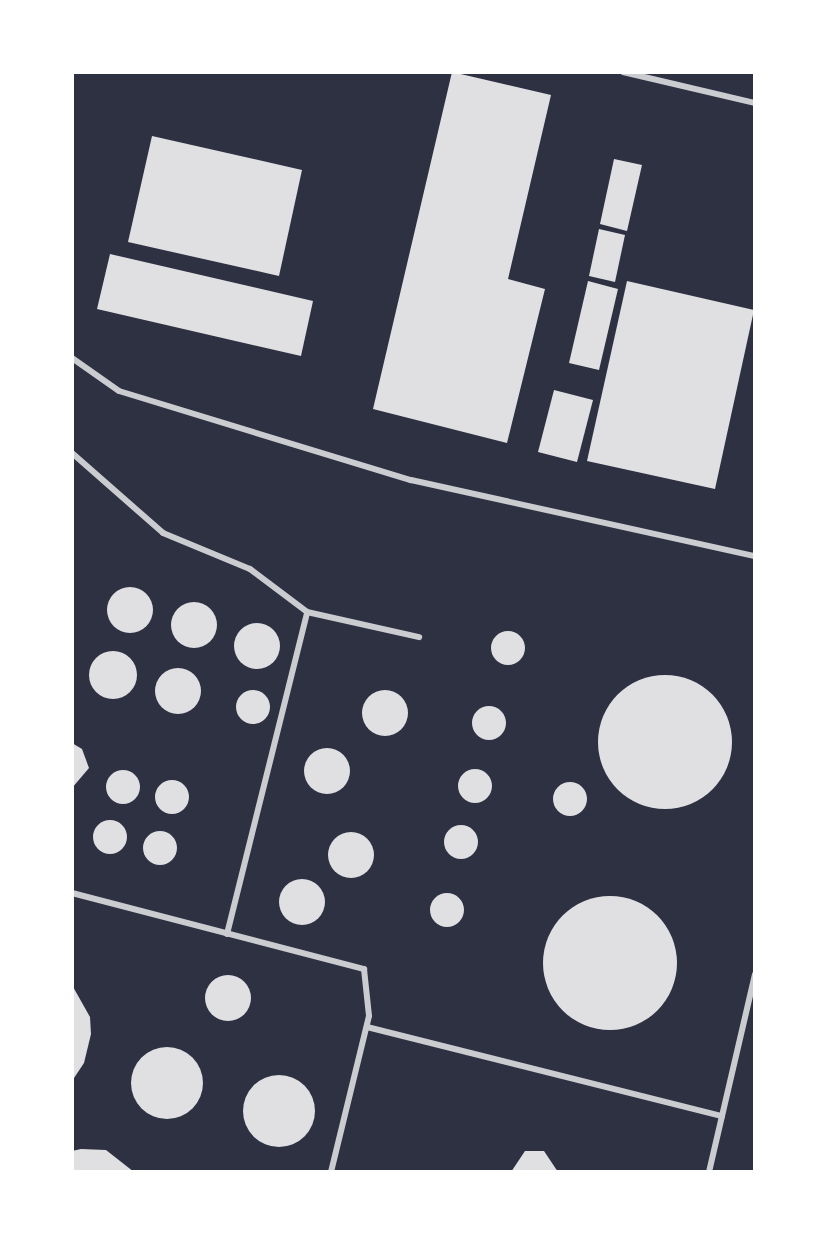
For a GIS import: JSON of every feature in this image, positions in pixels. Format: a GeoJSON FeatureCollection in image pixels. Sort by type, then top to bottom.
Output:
{"type":"FeatureCollection","features":[{"type":"Feature","properties":{"kind":"lane"},"geometry":{"type":"LineString","coordinates":[[623,72],[755,103]]}},
{"type":"Feature","properties":{"kind":"lane"},"geometry":{"type":"LineString","coordinates":[[72,358],[119,391],[411,480],[755,556]]}},
{"type":"Feature","properties":{"kind":"lane"},"geometry":{"type":"LineString","coordinates":[[72,453],[163,533],[250,569],[307,612],[419,637]]}},
{"type":"Feature","properties":{"kind":"lane"},"geometry":{"type":"LineString","coordinates":[[227,934],[307,612]]}},
{"type":"Feature","properties":{"kind":"lane"},"geometry":{"type":"LineString","coordinates":[[72,893],[364,969],[367,1027],[331,1172]]}},
{"type":"Feature","properties":{"kind":"lane"},"geometry":{"type":"LineString","coordinates":[[709,1172],[755,974]]}},
{"type":"Feature","properties":{"kind":"lane"},"geometry":{"type":"LineString","coordinates":[[367,1027],[722,1116]]}},
{"type":"Feature","properties":{"kind":"building"},"geometry":{"type":"Polygon","coordinates":[[[452,72],[551,95],[508,279],[545,289],[507,443],[373,409],[452,72]]]}},
{"type":"Feature","properties":{"kind":"building"},"geometry":{"type":"Polygon","coordinates":[[[152,136],[302,170],[279,276],[128,242],[152,136]]]}},
{"type":"Feature","properties":{"kind":"building"},"geometry":{"type":"Polygon","coordinates":[[[614,159],[642,165],[627,231],[600,224],[614,159]]]}},
{"type":"Feature","properties":{"kind":"building"},"geometry":{"type":"Polygon","coordinates":[[[599,229],[625,235],[615,282],[589,276],[599,229]]]}},
{"type":"Feature","properties":{"kind":"building"},"geometry":{"type":"Polygon","coordinates":[[[110,254],[313,301],[301,356],[97,309],[110,254]]]}},
{"type":"Feature","properties":{"kind":"building"},"geometry":{"type":"Polygon","coordinates":[[[588,281],[618,289],[599,370],[569,363],[588,281]]]}},
{"type":"Feature","properties":{"kind":"building"},"geometry":{"type":"Polygon","coordinates":[[[627,281],[754,310],[715,489],[587,461],[627,281]]]}},
{"type":"Feature","properties":{"kind":"building"},"geometry":{"type":"Polygon","coordinates":[[[554,390],[593,400],[577,462],[538,452],[554,390]]]}},
{"type":"Feature","properties":{"kind":"building"},"geometry":{"type":"Polygon","coordinates":[[[130,587],[147,593],[153,610],[147,627],[130,633],[113,627],[107,610],[113,593],[130,587]]]}},
{"type":"Feature","properties":{"kind":"building"},"geometry":{"type":"Polygon","coordinates":[[[194,602],[211,608],[217,625],[211,642],[194,648],[177,642],[171,625],[177,608],[194,602]]]}},
{"type":"Feature","properties":{"kind":"building"},"geometry":{"type":"Polygon","coordinates":[[[257,623],[274,629],[280,646],[274,663],[257,669],[240,663],[234,646],[240,629],[257,623]]]}},
{"type":"Feature","properties":{"kind":"building"},"geometry":{"type":"Polygon","coordinates":[[[508,631],[520,636],[525,648],[520,660],[508,665],[496,660],[491,648],[496,636],[508,631]]]}},
{"type":"Feature","properties":{"kind":"building"},"geometry":{"type":"Polygon","coordinates":[[[113,651],[130,658],[137,675],[130,692],[113,699],[96,692],[89,675],[96,658],[113,651]]]}},
{"type":"Feature","properties":{"kind":"building"},"geometry":{"type":"Polygon","coordinates":[[[178,668],[195,674],[201,691],[195,708],[178,714],[161,708],[155,691],[161,674],[178,668]]]}},
{"type":"Feature","properties":{"kind":"building"},"geometry":{"type":"Polygon","coordinates":[[[665,675],[690,680],[712,695],[727,717],[732,742],[727,767],[712,789],[690,804],[665,809],[640,804],[618,789],[603,767],[598,742],[603,717],[618,695],[640,680],[665,675]]]}},
{"type":"Feature","properties":{"kind":"building"},"geometry":{"type":"Polygon","coordinates":[[[253,690],[265,695],[270,707],[265,719],[253,724],[241,719],[236,707],[241,695],[253,690]]]}},
{"type":"Feature","properties":{"kind":"building"},"geometry":{"type":"Polygon","coordinates":[[[385,690],[402,696],[408,713],[402,730],[385,736],[368,730],[362,713],[368,696],[385,690]]]}},
{"type":"Feature","properties":{"kind":"building"},"geometry":{"type":"Polygon","coordinates":[[[489,706],[501,711],[506,723],[501,735],[489,740],[477,735],[472,723],[477,711],[489,706]]]}},
{"type":"Feature","properties":{"kind":"building"},"geometry":{"type":"Polygon","coordinates":[[[72,743],[82,749],[89,768],[72,788],[72,743]]]}},
{"type":"Feature","properties":{"kind":"building"},"geometry":{"type":"Polygon","coordinates":[[[327,748],[344,754],[350,771],[344,788],[327,794],[310,788],[304,771],[310,754],[327,748]]]}},
{"type":"Feature","properties":{"kind":"building"},"geometry":{"type":"Polygon","coordinates":[[[475,769],[487,774],[492,786],[487,798],[475,803],[463,798],[458,786],[463,774],[475,769]]]}},
{"type":"Feature","properties":{"kind":"building"},"geometry":{"type":"Polygon","coordinates":[[[123,770],[135,775],[140,787],[135,799],[123,804],[111,799],[106,787],[111,775],[123,770]]]}},
{"type":"Feature","properties":{"kind":"building"},"geometry":{"type":"Polygon","coordinates":[[[172,780],[184,785],[189,797],[184,809],[172,814],[160,809],[155,797],[160,785],[172,780]]]}},
{"type":"Feature","properties":{"kind":"building"},"geometry":{"type":"Polygon","coordinates":[[[570,782],[582,787],[587,799],[582,811],[570,816],[558,811],[553,799],[558,787],[570,782]]]}},
{"type":"Feature","properties":{"kind":"building"},"geometry":{"type":"Polygon","coordinates":[[[110,820],[122,825],[127,837],[122,849],[110,854],[98,849],[93,837],[98,825],[110,820]]]}},
{"type":"Feature","properties":{"kind":"building"},"geometry":{"type":"Polygon","coordinates":[[[461,825],[473,830],[478,842],[473,854],[461,859],[449,854],[444,842],[449,830],[461,825]]]}},
{"type":"Feature","properties":{"kind":"building"},"geometry":{"type":"Polygon","coordinates":[[[160,831],[172,836],[177,848],[172,860],[160,865],[148,860],[143,848],[148,836],[160,831]]]}},
{"type":"Feature","properties":{"kind":"building"},"geometry":{"type":"Polygon","coordinates":[[[351,832],[368,838],[374,855],[368,872],[351,878],[334,872],[328,855],[334,838],[351,832]]]}},
{"type":"Feature","properties":{"kind":"building"},"geometry":{"type":"Polygon","coordinates":[[[302,879],[319,885],[325,902],[319,919],[302,925],[285,919],[279,902],[285,885],[302,879]]]}},
{"type":"Feature","properties":{"kind":"building"},"geometry":{"type":"Polygon","coordinates":[[[447,893],[459,898],[464,910],[459,922],[447,927],[435,922],[430,910],[435,898],[447,893]]]}},
{"type":"Feature","properties":{"kind":"building"},"geometry":{"type":"Polygon","coordinates":[[[610,896],[635,902],[657,916],[671,938],[677,963],[671,988],[657,1010],[635,1024],[610,1030],[585,1024],[563,1010],[549,988],[543,963],[549,938],[563,916],[585,902],[610,896]]]}},
{"type":"Feature","properties":{"kind":"building"},"geometry":{"type":"Polygon","coordinates":[[[228,975],[245,981],[251,998],[245,1015],[228,1021],[211,1015],[205,998],[211,981],[228,975]]]}},
{"type":"Feature","properties":{"kind":"building"},"geometry":{"type":"Polygon","coordinates":[[[72,985],[90,1017],[91,1034],[84,1063],[72,1081],[72,985]]]}},
{"type":"Feature","properties":{"kind":"building"},"geometry":{"type":"Polygon","coordinates":[[[167,1047],[187,1053],[197,1063],[203,1083],[197,1103],[187,1113],[167,1119],[147,1113],[137,1103],[131,1083],[137,1063],[147,1053],[167,1047]]]}},
{"type":"Feature","properties":{"kind":"building"},"geometry":{"type":"Polygon","coordinates":[[[279,1075],[299,1081],[309,1091],[315,1111],[309,1131],[299,1141],[279,1147],[259,1141],[249,1131],[243,1111],[249,1091],[259,1081],[279,1075]]]}},
{"type":"Feature","properties":{"kind":"building"},"geometry":{"type":"Polygon","coordinates":[[[106,1150],[134,1172],[72,1172],[72,1151],[106,1150]]]}},
{"type":"Feature","properties":{"kind":"building"},"geometry":{"type":"Polygon","coordinates":[[[525,1151],[544,1151],[558,1172],[511,1172],[525,1151]]]}}]}
